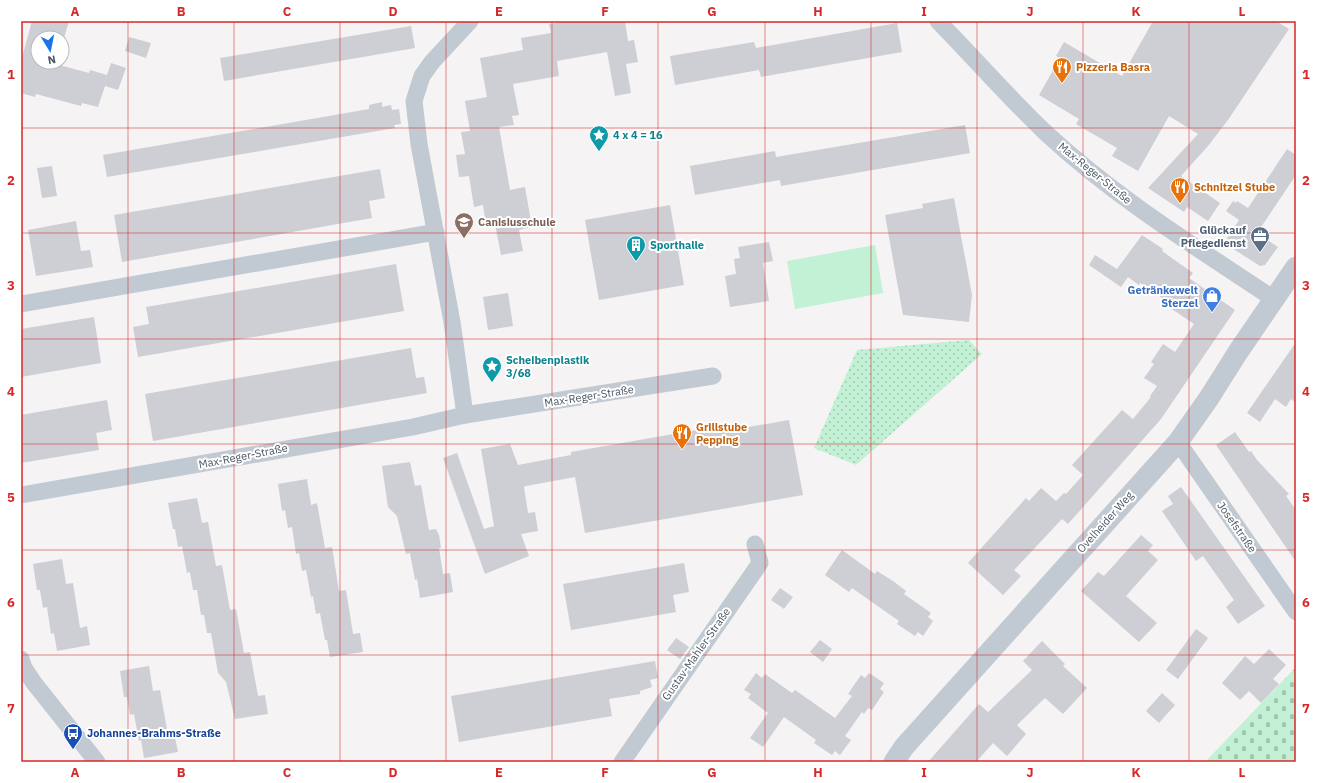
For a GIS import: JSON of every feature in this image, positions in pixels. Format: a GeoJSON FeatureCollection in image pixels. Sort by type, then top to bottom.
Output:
{"type":"FeatureCollection","features":[{"type":"Feature","properties":{"kind":"street"},"geometry":{"type":"LineString","coordinates":[[465,415],[452,322],[419,144],[414,101],[422,76],[432,62],[470,21]]}},
{"type":"Feature","properties":{"kind":"street","name":"Max-Reger-Straße"},"geometry":{"type":"LineString","coordinates":[[938,21],[1047,134],[1088,168],[1131,203],[1274,299]]}},
{"type":"Feature","properties":{"kind":"street"},"geometry":{"type":"LineString","coordinates":[[21,304],[436,232]]}},
{"type":"Feature","properties":{"kind":"street","name":"Ovelheider Weg"},"geometry":{"type":"LineString","coordinates":[[894,762],[904,747],[1178,442],[1296,267]]}},
{"type":"Feature","properties":{"kind":"street","name":"Max-Reger-Straße"},"geometry":{"type":"LineString","coordinates":[[21,495],[412,427],[465,415],[713,376]]}},
{"type":"Feature","properties":{"kind":"street","name":"Josefstraße"},"geometry":{"type":"LineString","coordinates":[[1178,442],[1296,612]]}},
{"type":"Feature","properties":{"kind":"street","name":"Gustav-Mahler-Straße"},"geometry":{"type":"LineString","coordinates":[[622,762],[760,563],[755,544]]}},
{"type":"Feature","properties":{"kind":"street"},"geometry":{"type":"LineString","coordinates":[[21,659],[24,668],[34,683],[97,762]]}},
{"type":"Feature","properties":{"kind":"green space"},"geometry":{"type":"Polygon","coordinates":[[[875,245],[883,293],[795,309],[787,261],[875,245]]]}},
{"type":"Feature","properties":{"kind":"green space"},"geometry":{"type":"Polygon","coordinates":[[[969,340],[982,354],[856,465],[814,448],[857,350],[969,340]]]}},
{"type":"Feature","properties":{"kind":"green space"},"geometry":{"type":"Polygon","coordinates":[[[1296,667],[1296,762],[1205,762],[1296,667]]]}},
{"type":"Feature","properties":{"kind":"building"},"geometry":{"type":"Polygon","coordinates":[[[32,21],[69,21],[66,30],[30,30],[30,70],[70,70],[70,68],[89,73],[90,70],[107,75],[111,63],[126,68],[118,90],[105,86],[98,107],[82,103],[81,106],[36,94],[35,97],[21,93],[21,61],[32,21]]]}},
{"type":"Feature","properties":{"kind":"building"},"geometry":{"type":"Polygon","coordinates":[[[568,21],[625,21],[628,41],[634,40],[638,62],[626,64],[631,93],[615,96],[607,52],[557,61],[559,76],[513,84],[519,115],[512,116],[514,125],[499,127],[510,190],[525,187],[532,227],[519,230],[523,251],[501,255],[495,224],[486,226],[483,205],[474,207],[469,176],[459,177],[456,155],[465,154],[461,132],[470,131],[465,101],[487,97],[480,58],[523,50],[521,38],[551,33],[549,24],[568,21]]]}},
{"type":"Feature","properties":{"kind":"building"},"geometry":{"type":"Polygon","coordinates":[[[1153,21],[1276,21],[1289,29],[1228,120],[1208,146],[1181,176],[1220,203],[1208,221],[1187,207],[1184,212],[1148,188],[1198,134],[1169,116],[1138,171],[1112,156],[1117,148],[1076,124],[1079,119],[1039,95],[1060,58],[1056,56],[1064,42],[1122,76],[1153,21]]]}},
{"type":"Feature","properties":{"kind":"building"},"geometry":{"type":"Polygon","coordinates":[[[897,23],[902,52],[761,77],[759,70],[675,85],[670,56],[754,42],[756,48],[897,23]]]}},
{"type":"Feature","properties":{"kind":"building"},"geometry":{"type":"Polygon","coordinates":[[[411,26],[415,48],[224,81],[220,58],[411,26]]]}},
{"type":"Feature","properties":{"kind":"building"},"geometry":{"type":"Polygon","coordinates":[[[129,37],[151,43],[146,58],[125,51],[129,37]]]}},
{"type":"Feature","properties":{"kind":"building"},"geometry":{"type":"Polygon","coordinates":[[[382,102],[382,107],[391,105],[392,110],[399,109],[401,124],[394,125],[395,128],[107,177],[103,155],[369,109],[369,105],[382,102]]]}},
{"type":"Feature","properties":{"kind":"building"},"geometry":{"type":"Polygon","coordinates":[[[965,125],[970,153],[781,186],[780,180],[695,195],[690,166],[775,151],[776,157],[965,125]]]}},
{"type":"Feature","properties":{"kind":"building"},"geometry":{"type":"Polygon","coordinates":[[[1287,149],[1296,155],[1296,175],[1257,233],[1278,247],[1265,265],[1260,266],[1224,243],[1239,220],[1226,211],[1233,201],[1236,203],[1237,201],[1248,208],[1287,149]]]}},
{"type":"Feature","properties":{"kind":"building"},"geometry":{"type":"Polygon","coordinates":[[[52,166],[57,196],[42,198],[37,168],[52,166]]]}},
{"type":"Feature","properties":{"kind":"building"},"geometry":{"type":"Polygon","coordinates":[[[380,169],[385,198],[369,201],[372,218],[122,262],[114,215],[380,169]]]}},
{"type":"Feature","properties":{"kind":"building"},"geometry":{"type":"Polygon","coordinates":[[[954,198],[972,295],[969,322],[903,315],[885,215],[923,208],[922,204],[954,198]]]}},
{"type":"Feature","properties":{"kind":"building","name":"Sporthalle"},"geometry":{"type":"Polygon","coordinates":[[[670,205],[684,285],[599,300],[585,220],[670,205]]]}},
{"type":"Feature","properties":{"kind":"building"},"geometry":{"type":"Polygon","coordinates":[[[76,221],[81,251],[90,250],[93,267],[36,276],[28,230],[76,221]]]}},
{"type":"Feature","properties":{"kind":"building"},"geometry":{"type":"Polygon","coordinates":[[[1142,235],[1163,249],[1162,251],[1193,273],[1189,278],[1235,310],[1161,419],[1068,524],[1062,519],[1014,570],[1021,576],[1003,595],[968,563],[1026,498],[1029,501],[1041,488],[1056,501],[1064,493],[1066,494],[1083,475],[1072,465],[1122,410],[1133,419],[1151,397],[1150,396],[1157,386],[1144,378],[1154,364],[1151,362],[1163,344],[1175,352],[1194,324],[1163,303],[1165,300],[1140,283],[1139,285],[1128,277],[1121,287],[1089,265],[1095,255],[1117,269],[1142,235]]]}},
{"type":"Feature","properties":{"kind":"building"},"geometry":{"type":"Polygon","coordinates":[[[769,242],[773,261],[763,263],[769,301],[730,307],[725,276],[736,274],[734,259],[740,258],[738,247],[769,242]]]}},
{"type":"Feature","properties":{"kind":"building"},"geometry":{"type":"Polygon","coordinates":[[[396,264],[404,311],[138,357],[133,327],[149,324],[146,307],[396,264]]]}},
{"type":"Feature","properties":{"kind":"building"},"geometry":{"type":"Polygon","coordinates":[[[508,293],[513,326],[488,330],[483,297],[508,293]]]}},
{"type":"Feature","properties":{"kind":"building"},"geometry":{"type":"Polygon","coordinates":[[[94,317],[101,363],[21,377],[21,329],[94,317]]]}},
{"type":"Feature","properties":{"kind":"building"},"geometry":{"type":"Polygon","coordinates":[[[1296,342],[1296,403],[1291,399],[1286,407],[1275,399],[1260,422],[1247,413],[1296,342]]]}},
{"type":"Feature","properties":{"kind":"building"},"geometry":{"type":"Polygon","coordinates":[[[411,348],[416,378],[424,377],[427,393],[153,441],[145,394],[411,348]]]}},
{"type":"Feature","properties":{"kind":"building"},"geometry":{"type":"Polygon","coordinates":[[[107,400],[112,430],[96,433],[99,450],[21,463],[21,415],[107,400]]]}},
{"type":"Feature","properties":{"kind":"building"},"geometry":{"type":"Polygon","coordinates":[[[789,420],[803,495],[585,533],[575,477],[526,486],[524,487],[528,513],[535,512],[538,531],[521,534],[529,556],[485,574],[443,458],[457,453],[484,529],[494,526],[481,449],[510,444],[518,465],[571,455],[571,452],[719,426],[720,432],[789,420]]]}},
{"type":"Feature","properties":{"kind":"building"},"geometry":{"type":"Polygon","coordinates":[[[1235,432],[1249,452],[1251,451],[1257,460],[1289,494],[1286,496],[1296,510],[1296,562],[1216,445],[1235,432]]]}},
{"type":"Feature","properties":{"kind":"building"},"geometry":{"type":"Polygon","coordinates":[[[410,462],[415,486],[421,485],[429,530],[436,529],[439,535],[441,548],[439,548],[443,574],[450,573],[453,592],[420,598],[410,553],[406,554],[397,516],[388,507],[382,466],[410,462]]]}},
{"type":"Feature","properties":{"kind":"building"},"geometry":{"type":"Polygon","coordinates":[[[307,479],[311,505],[317,503],[325,548],[332,547],[339,591],[346,590],[353,634],[360,633],[363,652],[330,657],[320,613],[316,614],[313,596],[311,597],[306,570],[302,571],[299,553],[296,554],[292,527],[288,528],[285,510],[282,511],[278,484],[307,479]]]}},
{"type":"Feature","properties":{"kind":"building"},"geometry":{"type":"Polygon","coordinates":[[[1181,487],[1265,606],[1238,624],[1226,607],[1234,600],[1203,556],[1196,561],[1162,511],[1173,504],[1168,496],[1181,487]]]}},
{"type":"Feature","properties":{"kind":"building"},"geometry":{"type":"Polygon","coordinates":[[[197,498],[202,523],[208,522],[216,566],[222,565],[230,610],[236,609],[244,653],[250,652],[258,696],[265,695],[268,714],[235,719],[226,682],[218,673],[211,633],[207,633],[204,615],[201,615],[197,590],[193,590],[190,572],[187,573],[182,546],[178,547],[168,503],[197,498]]]}},
{"type":"Feature","properties":{"kind":"building"},"geometry":{"type":"Polygon","coordinates":[[[1141,535],[1153,545],[1148,551],[1158,560],[1126,596],[1157,623],[1139,642],[1081,591],[1098,572],[1104,576],[1141,535]]]}},
{"type":"Feature","properties":{"kind":"building"},"geometry":{"type":"Polygon","coordinates":[[[842,550],[875,574],[877,571],[893,581],[906,591],[904,594],[931,613],[928,617],[933,621],[923,636],[918,632],[915,636],[897,624],[899,621],[852,588],[849,592],[825,575],[842,550]]]}},
{"type":"Feature","properties":{"kind":"building"},"geometry":{"type":"Polygon","coordinates":[[[62,559],[66,584],[73,583],[80,628],[87,626],[90,645],[57,651],[54,633],[51,634],[47,607],[43,608],[40,590],[37,590],[33,564],[62,559]]]}},
{"type":"Feature","properties":{"kind":"building"},"geometry":{"type":"Polygon","coordinates":[[[684,563],[689,592],[673,595],[676,612],[571,630],[563,584],[684,563]]]}},
{"type":"Feature","properties":{"kind":"building"},"geometry":{"type":"Polygon","coordinates":[[[780,588],[793,597],[784,609],[771,600],[780,588]]]}},
{"type":"Feature","properties":{"kind":"building"},"geometry":{"type":"Polygon","coordinates":[[[1196,629],[1208,638],[1178,679],[1166,670],[1196,629]]]}},
{"type":"Feature","properties":{"kind":"building"},"geometry":{"type":"Polygon","coordinates":[[[676,638],[689,647],[680,659],[667,650],[676,638]]]}},
{"type":"Feature","properties":{"kind":"building"},"geometry":{"type":"Polygon","coordinates":[[[820,640],[832,649],[823,662],[810,652],[820,640]]]}},
{"type":"Feature","properties":{"kind":"building"},"geometry":{"type":"Polygon","coordinates":[[[1042,641],[1065,664],[1063,666],[1087,688],[1063,714],[1045,698],[1017,725],[1026,734],[1007,756],[993,743],[976,762],[928,762],[979,704],[988,712],[1032,670],[1023,661],[1042,641]]]}},
{"type":"Feature","properties":{"kind":"building"},"geometry":{"type":"Polygon","coordinates":[[[1269,649],[1286,665],[1273,679],[1279,684],[1261,703],[1249,691],[1240,700],[1222,683],[1245,656],[1254,664],[1269,649]]]}},
{"type":"Feature","properties":{"kind":"building"},"geometry":{"type":"Polygon","coordinates":[[[655,661],[658,678],[650,680],[652,687],[640,691],[640,694],[609,699],[612,716],[459,742],[451,696],[655,661]]]}},
{"type":"Feature","properties":{"kind":"building"},"geometry":{"type":"Polygon","coordinates":[[[149,666],[153,691],[160,690],[168,735],[174,733],[178,752],[144,758],[134,714],[130,715],[127,697],[124,697],[120,671],[149,666]]]}},
{"type":"Feature","properties":{"kind":"building"},"geometry":{"type":"Polygon","coordinates":[[[756,673],[762,678],[765,674],[792,693],[795,690],[835,718],[852,696],[848,694],[861,675],[865,678],[869,673],[884,683],[880,689],[884,692],[872,710],[868,708],[864,714],[862,712],[845,736],[851,740],[840,755],[835,751],[832,755],[814,743],[816,740],[784,717],[763,747],[750,738],[768,713],[748,698],[751,694],[744,690],[756,673]]]}},
{"type":"Feature","properties":{"kind":"building"},"geometry":{"type":"Polygon","coordinates":[[[1162,693],[1175,705],[1159,723],[1146,711],[1162,693]]]}},
{"type":"Feature","properties":{"kind":"place","name":"Pizzeria Basra"},"geometry":{"type":"Point","coordinates":[1062,84]}},
{"type":"Feature","properties":{"kind":"place","name":"4 x 4 = 16"},"geometry":{"type":"Point","coordinates":[599,152]}},
{"type":"Feature","properties":{"kind":"place","name":"Schnitzel Stube"},"geometry":{"type":"Point","coordinates":[1180,204]}},
{"type":"Feature","properties":{"kind":"place","name":"Canisiusschule"},"geometry":{"type":"Point","coordinates":[464,239]}},
{"type":"Feature","properties":{"kind":"place","name":"Glückauf Pflegedienst"},"geometry":{"type":"Point","coordinates":[1260,253]}},
{"type":"Feature","properties":{"kind":"place","name":"Sporthalle"},"geometry":{"type":"Point","coordinates":[636,262]}},
{"type":"Feature","properties":{"kind":"place","name":"Getränkewelt Sterzel"},"geometry":{"type":"Point","coordinates":[1212,313]}},
{"type":"Feature","properties":{"kind":"place","name":"Scheibenplastik 3/68"},"geometry":{"type":"Point","coordinates":[492,383]}},
{"type":"Feature","properties":{"kind":"place","name":"Grillstube Pepping"},"geometry":{"type":"Point","coordinates":[682,450]}},
{"type":"Feature","properties":{"kind":"place","name":"Johannes-Brahms-Straße"},"geometry":{"type":"Point","coordinates":[73,750]}}]}
